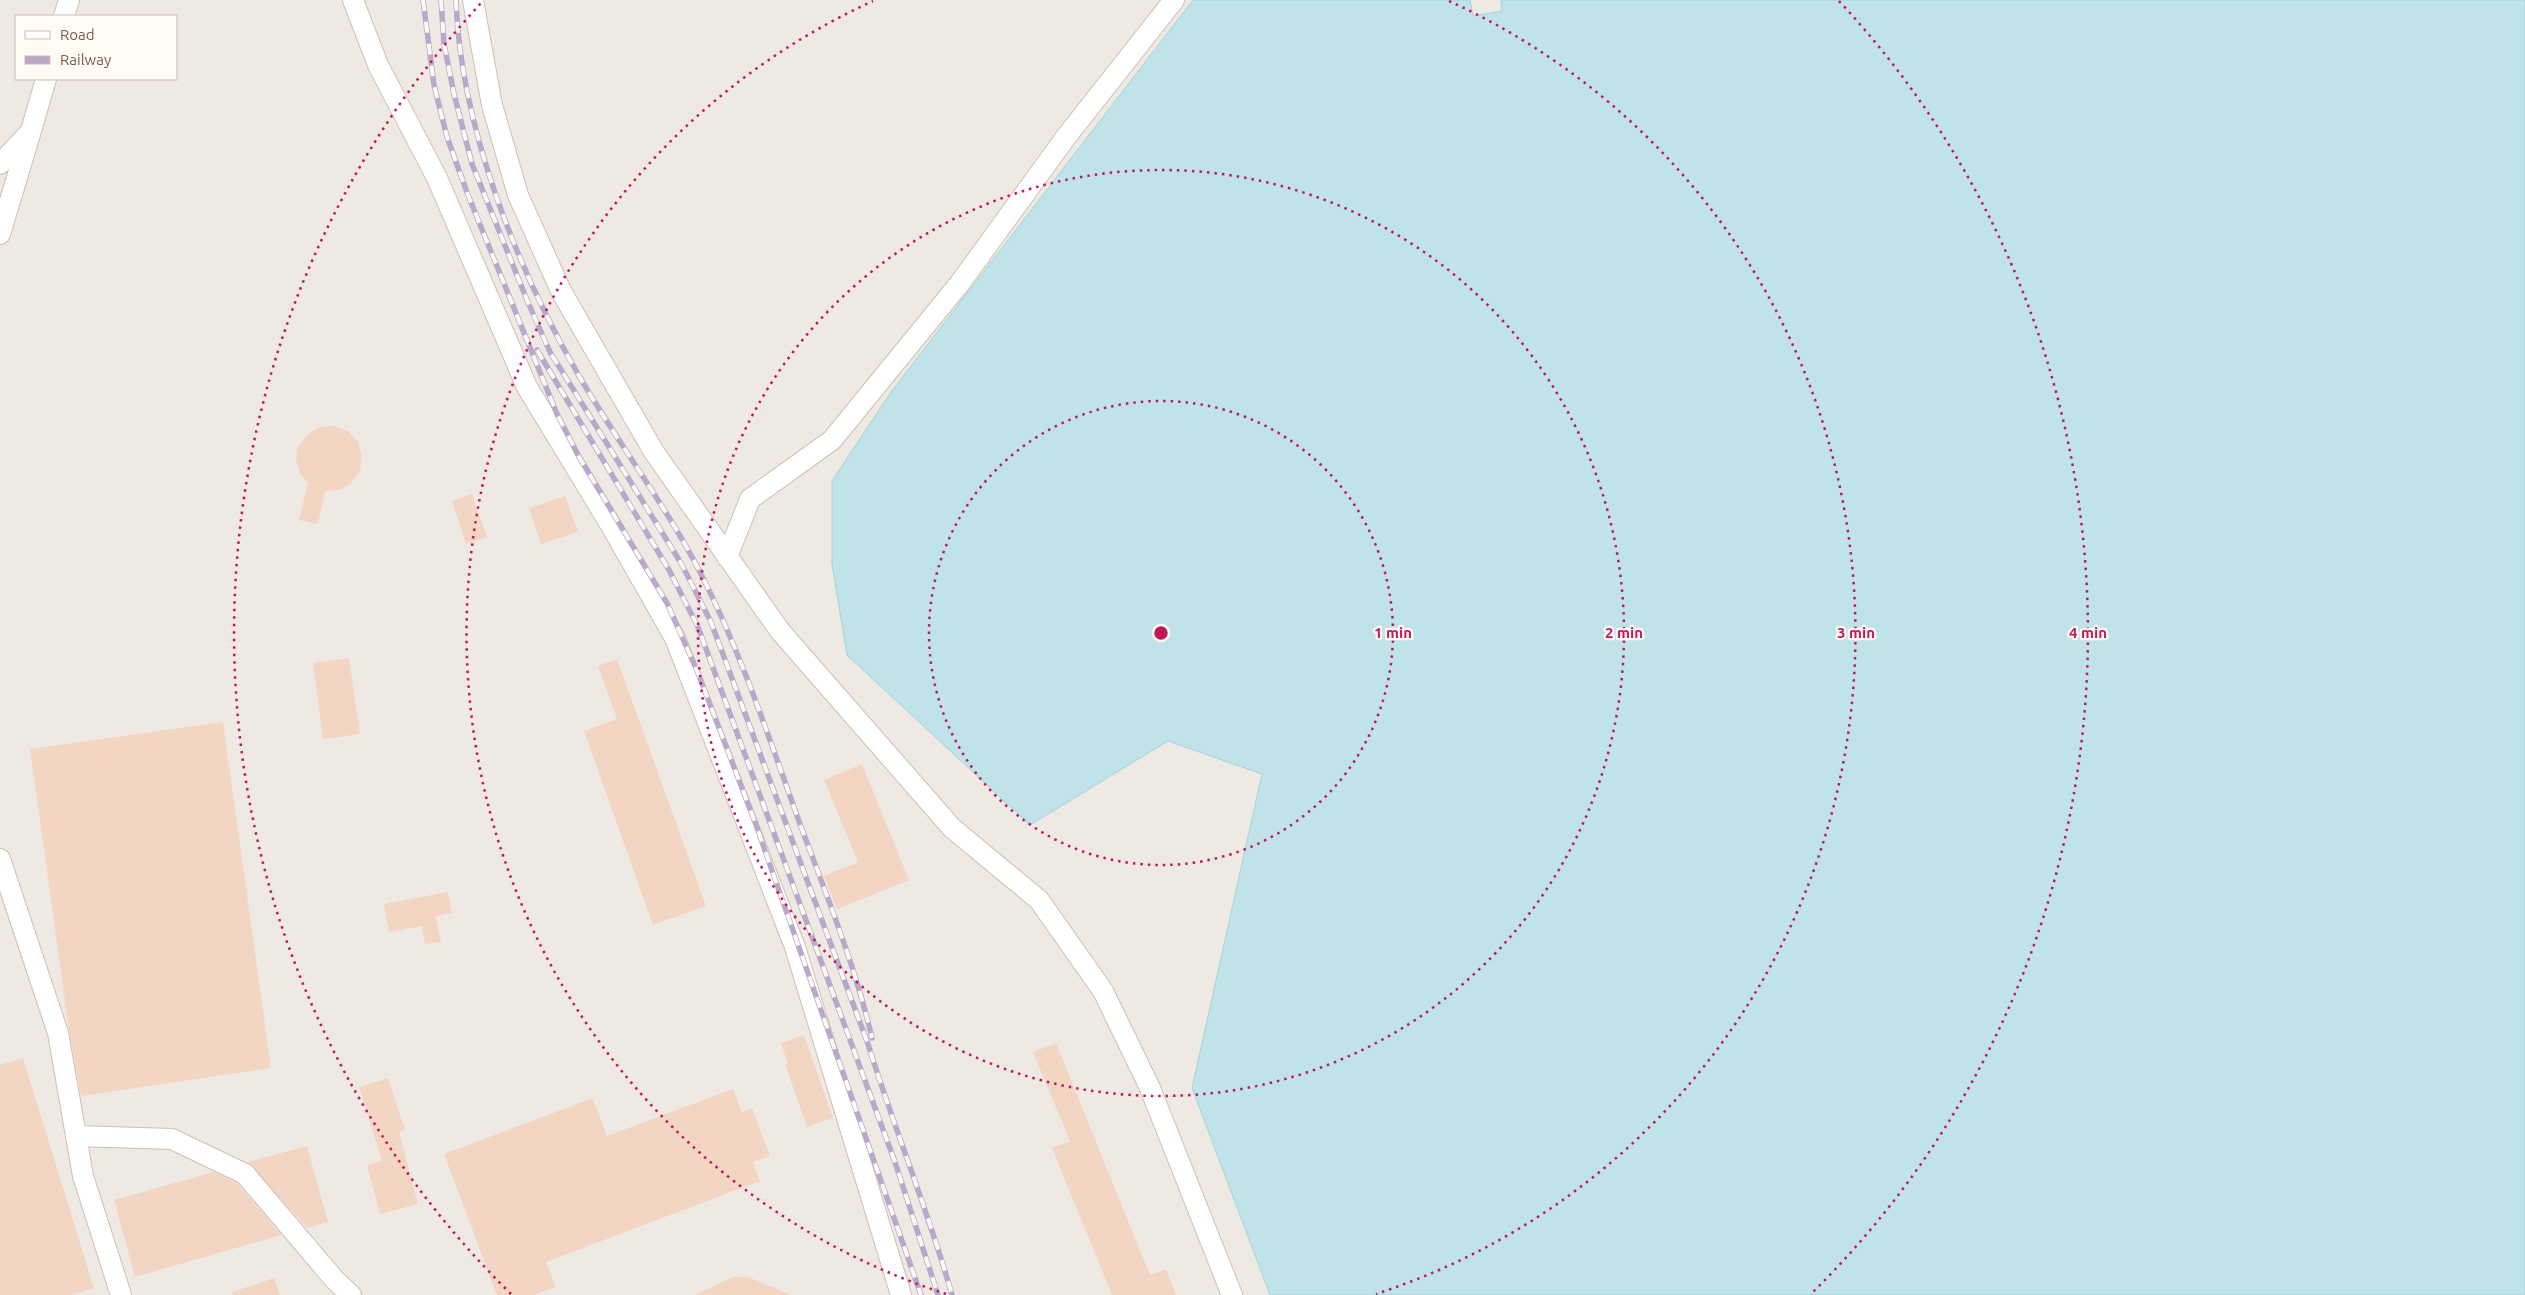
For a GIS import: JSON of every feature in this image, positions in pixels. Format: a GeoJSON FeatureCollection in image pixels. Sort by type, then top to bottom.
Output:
{"type":"FeatureCollection","features":[{"type":"Feature","properties":{"kind":"lane"},"geometry":{"type":"LineString","coordinates":[[64,15],[69,0]]}},
{"type":"Feature","properties":{"kind":"lane"},"geometry":{"type":"LineString","coordinates":[[353,0],[378,65],[437,178],[527,387],[610,524],[675,638],[795,947],[901,1295]]}},
{"type":"Feature","properties":{"kind":"lane"},"geometry":{"type":"LineString","coordinates":[[473,0],[492,105],[518,195],[561,291],[654,452],[780,631],[952,828],[1039,900],[1104,991],[1150,1088],[1232,1295]]}},
{"type":"Feature","properties":{"kind":"lane"},"geometry":{"type":"LineString","coordinates":[[727,557],[750,499],[832,440],[960,283],[1066,137],[1174,0]]}},
{"type":"Feature","properties":{"kind":"lane"},"geometry":{"type":"LineString","coordinates":[[0,234],[46,80]]}},
{"type":"Feature","properties":{"kind":"lane"},"geometry":{"type":"LineString","coordinates":[[0,164],[31,131]]}},
{"type":"Feature","properties":{"kind":"lane"},"geometry":{"type":"LineString","coordinates":[[0,859],[58,1033],[83,1176],[121,1295]]}},
{"type":"Feature","properties":{"kind":"lane"},"geometry":{"type":"LineString","coordinates":[[77,1136],[172,1139],[245,1174],[334,1280],[351,1295]]}},
{"type":"Feature","properties":{"kind":"shaded area"},"geometry":{"type":"Polygon","coordinates":[[[0,0],[1193,0],[891,392],[832,481],[1030,825],[1168,741],[1262,773],[1192,1088],[1270,1295],[0,1295],[0,0]]]}},
{"type":"Feature","properties":{"kind":"shaded area"},"geometry":{"type":"Polygon","coordinates":[[[1470,0],[1501,0],[1502,11],[1473,16],[1470,0]]]}},
{"type":"Feature","properties":{"kind":"water"},"geometry":{"type":"Polygon","coordinates":[[[1193,0],[1470,0],[1473,16],[1502,11],[1501,0],[2525,0],[2525,1295],[1270,1295],[1192,1088],[1262,774],[1168,741],[1030,825],[847,655],[832,564],[832,481],[891,392],[1193,0]]]}},
{"type":"Feature","properties":{"kind":"building"},"geometry":{"type":"Polygon","coordinates":[[[334,426],[348,431],[358,442],[362,456],[360,471],[351,483],[339,490],[325,491],[318,524],[299,520],[308,483],[301,475],[296,461],[298,447],[307,435],[319,427],[334,426]]]}},
{"type":"Feature","properties":{"kind":"building"},"geometry":{"type":"Polygon","coordinates":[[[472,494],[487,537],[466,544],[452,501],[472,494]]]}},
{"type":"Feature","properties":{"kind":"building"},"geometry":{"type":"Polygon","coordinates":[[[565,496],[578,532],[541,544],[529,508],[565,496]]]}},
{"type":"Feature","properties":{"kind":"building"},"geometry":{"type":"Polygon","coordinates":[[[349,658],[360,734],[323,739],[313,663],[349,658]]]}},
{"type":"Feature","properties":{"kind":"building"},"geometry":{"type":"Polygon","coordinates":[[[617,659],[706,906],[653,925],[584,731],[617,719],[598,666],[617,659]]]}},
{"type":"Feature","properties":{"kind":"building"},"geometry":{"type":"Polygon","coordinates":[[[223,722],[271,1068],[81,1096],[69,1030],[30,749],[223,722]]]}},
{"type":"Feature","properties":{"kind":"building"},"geometry":{"type":"Polygon","coordinates":[[[862,764],[909,880],[837,909],[824,876],[858,862],[824,780],[862,764]]]}},
{"type":"Feature","properties":{"kind":"building"},"geometry":{"type":"Polygon","coordinates":[[[448,892],[452,913],[436,916],[441,942],[425,944],[422,926],[389,932],[384,904],[448,892]]]}},
{"type":"Feature","properties":{"kind":"building"},"geometry":{"type":"Polygon","coordinates":[[[804,1035],[833,1118],[807,1127],[785,1064],[788,1064],[781,1043],[804,1035]]]}},
{"type":"Feature","properties":{"kind":"building"},"geometry":{"type":"Polygon","coordinates":[[[1056,1043],[1150,1275],[1166,1269],[1176,1295],[1112,1295],[1052,1148],[1070,1141],[1033,1052],[1056,1043]]]}},
{"type":"Feature","properties":{"kind":"building"},"geometry":{"type":"Polygon","coordinates":[[[23,1058],[94,1288],[72,1295],[0,1295],[0,1065],[23,1058]]]}},
{"type":"Feature","properties":{"kind":"building"},"geometry":{"type":"Polygon","coordinates":[[[388,1078],[405,1130],[399,1132],[418,1204],[380,1214],[367,1165],[382,1161],[359,1087],[388,1078]]]}},
{"type":"Feature","properties":{"kind":"building"},"geometry":{"type":"Polygon","coordinates":[[[733,1089],[742,1112],[752,1108],[770,1156],[753,1162],[760,1181],[546,1262],[556,1287],[534,1295],[497,1295],[444,1154],[593,1098],[607,1136],[733,1089]]]}},
{"type":"Feature","properties":{"kind":"building"},"geometry":{"type":"Polygon","coordinates":[[[307,1146],[328,1222],[307,1228],[248,1162],[307,1146]]]}},
{"type":"Feature","properties":{"kind":"building"},"geometry":{"type":"Polygon","coordinates":[[[214,1172],[238,1184],[281,1235],[135,1277],[114,1200],[214,1172]]]}},
{"type":"Feature","properties":{"kind":"building"},"geometry":{"type":"Polygon","coordinates":[[[733,1277],[748,1277],[792,1295],[694,1295],[733,1277]]]}},
{"type":"Feature","properties":{"kind":"building"},"geometry":{"type":"Polygon","coordinates":[[[274,1278],[280,1295],[233,1295],[232,1292],[274,1278]]]}},
{"type":"Feature","properties":{"kind":"railway"},"geometry":{"type":"LineString","coordinates":[[423,0],[434,85],[447,137],[468,195],[557,414],[578,455],[667,603],[698,673],[755,822],[921,1295]]}},
{"type":"Feature","properties":{"kind":"railway"},"geometry":{"type":"LineString","coordinates":[[441,0],[444,44],[454,94],[472,164],[550,352],[681,563],[711,622],[868,1044],[943,1263],[952,1295]]}},
{"type":"Feature","properties":{"kind":"railway"},"geometry":{"type":"LineString","coordinates":[[456,0],[460,47],[468,96],[480,145],[513,241],[533,288],[578,374],[673,524],[702,576],[730,636],[755,698],[839,930],[872,1038]]}},
{"type":"Feature","properties":{"kind":"railway"},"geometry":{"type":"LineString","coordinates":[[537,350],[669,570],[698,627],[895,1162],[938,1295]]}}]}
